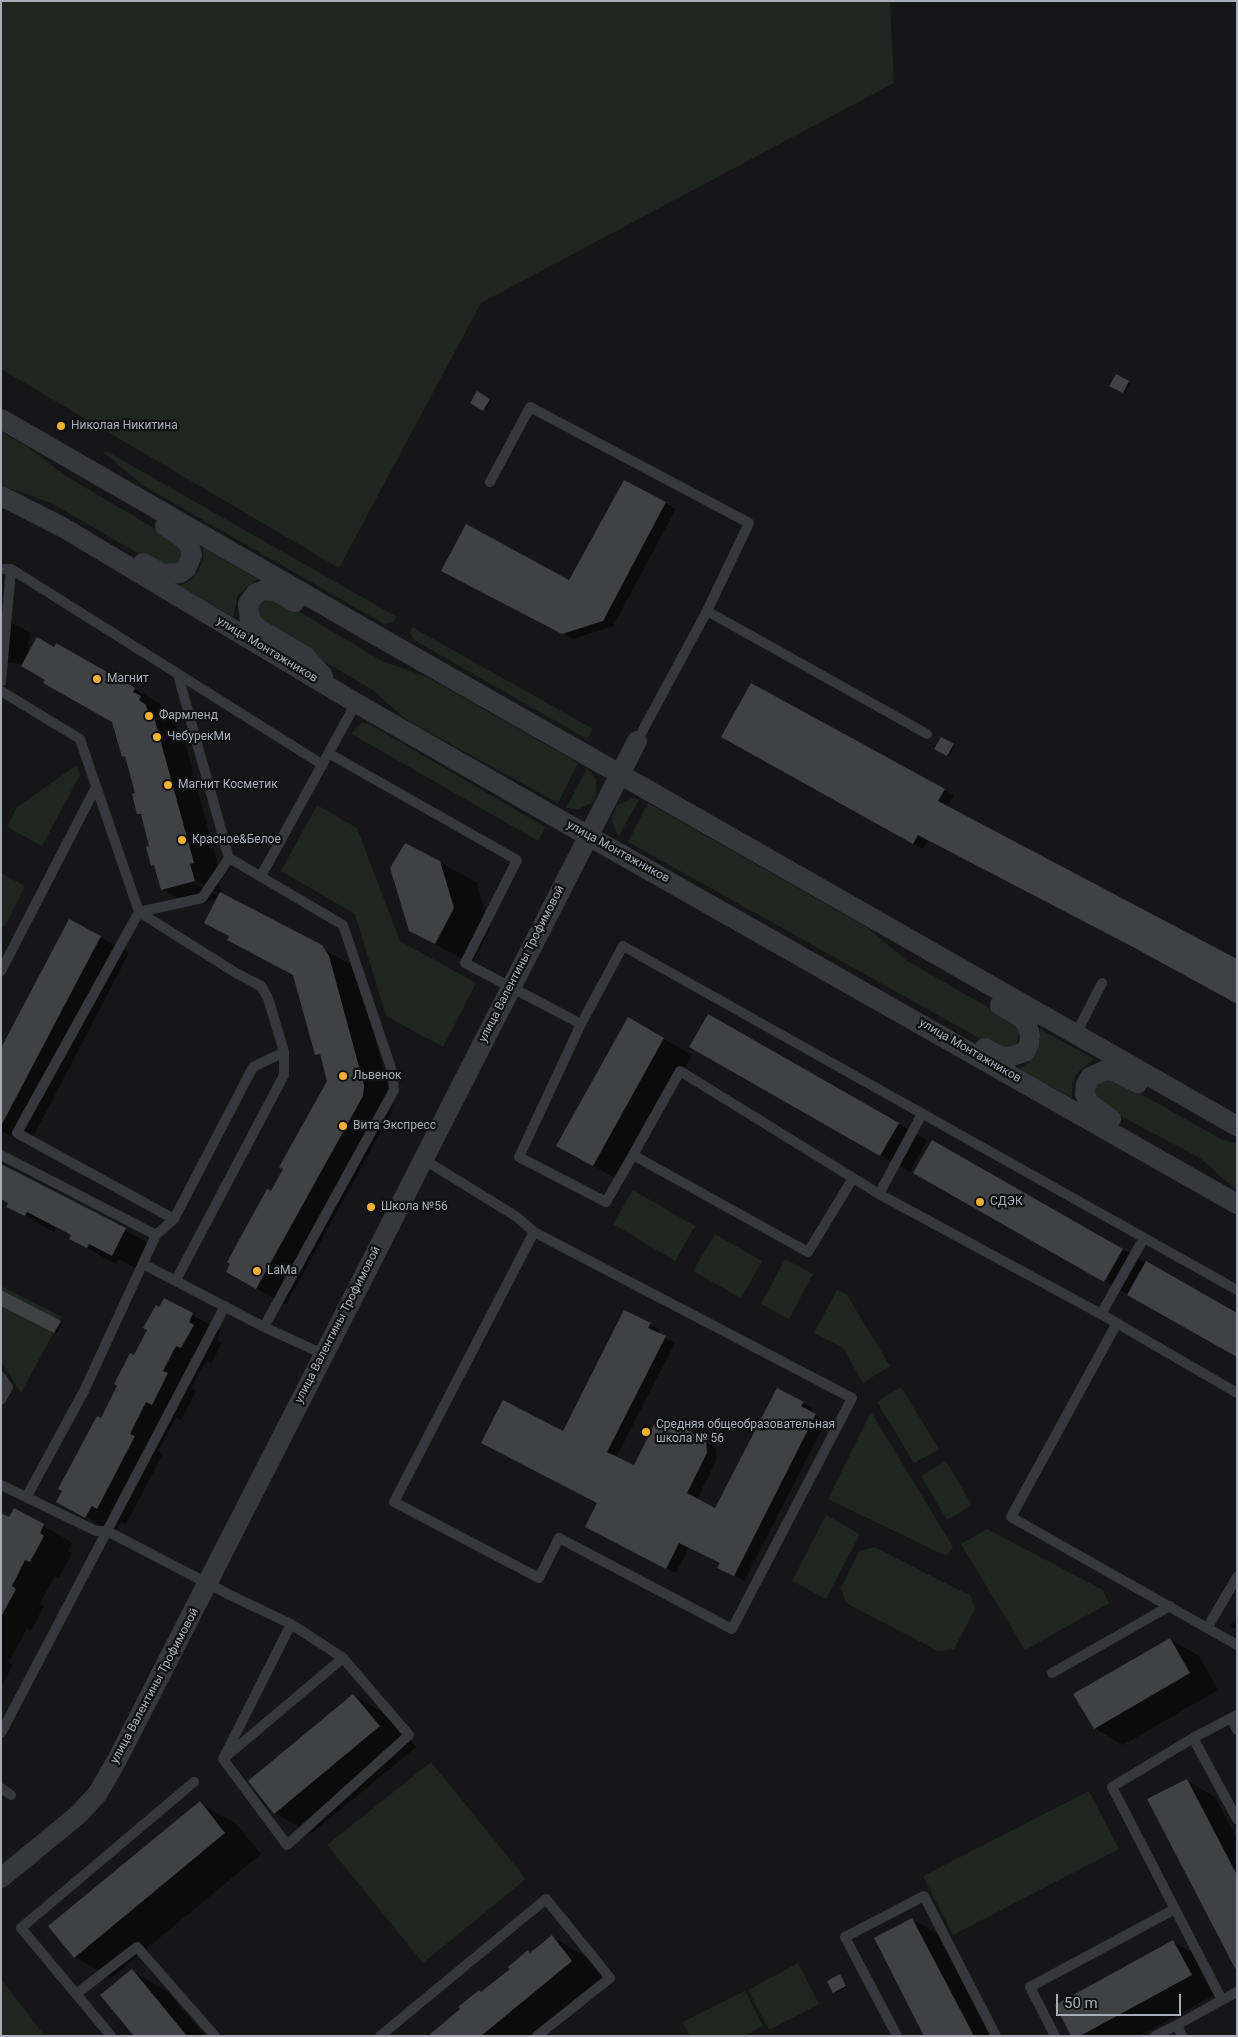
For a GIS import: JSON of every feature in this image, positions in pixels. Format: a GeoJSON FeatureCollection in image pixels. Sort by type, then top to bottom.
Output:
{"type":"FeatureCollection","features":[{"type":"Feature","properties":{"kind":"street"},"geometry":{"type":"LineString","coordinates":[[1,418],[381,638],[621,773],[1235,1125]]}},
{"type":"Feature","properties":{"kind":"street"},"geometry":{"type":"LineString","coordinates":[[64,528],[102,540],[163,574],[180,573],[186,570],[192,555],[183,538],[110,493],[79,464]]}},
{"type":"Feature","properties":{"kind":"street","name":"улица Монтажников"},"geometry":{"type":"LineString","coordinates":[[1,496],[64,528],[356,703],[899,1010],[1237,1204]]}},
{"type":"Feature","properties":{"kind":"street"},"geometry":{"type":"LineString","coordinates":[[335,690],[305,656],[259,630],[250,621],[248,604],[251,597],[264,590],[276,591],[344,629],[381,638]]}},
{"type":"Feature","properties":{"kind":"street","name":"улица Валентины Трофимовой"},"geometry":{"type":"LineString","coordinates":[[1,1878],[79,1814],[98,1793],[209,1584],[323,1354],[637,741]]}},
{"type":"Feature","properties":{"kind":"street"},"geometry":{"type":"LineString","coordinates":[[899,932],[941,969],[1020,1017],[1027,1024],[1030,1035],[1029,1044],[1025,1052],[1017,1056],[999,1056],[938,1023],[899,1010]]}},
{"type":"Feature","properties":{"kind":"street"},"geometry":{"type":"LineString","coordinates":[[1199,1183],[1175,1155],[1097,1111],[1089,1103],[1085,1094],[1086,1085],[1090,1077],[1106,1070],[1116,1072],[1192,1112],[1235,1125]]}},
{"type":"Feature","properties":{"kind":"lane"},"geometry":{"type":"LineString","coordinates":[[490,482],[530,407],[749,524],[707,611],[637,741]]}},
{"type":"Feature","properties":{"kind":"lane"},"geometry":{"type":"LineString","coordinates":[[1,682],[6,569],[323,765]]}},
{"type":"Feature","properties":{"kind":"lane"},"geometry":{"type":"LineString","coordinates":[[707,611],[927,734]]}},
{"type":"Feature","properties":{"kind":"lane"},"geometry":{"type":"LineString","coordinates":[[178,675],[228,858],[343,926],[393,1074],[394,1090],[264,1327]]}},
{"type":"Feature","properties":{"kind":"lane"},"geometry":{"type":"LineString","coordinates":[[1,691],[80,739],[139,912],[236,973],[261,986],[268,998],[284,1052],[284,1075],[176,1280]]}},
{"type":"Feature","properties":{"kind":"lane"},"geometry":{"type":"LineString","coordinates":[[260,876],[330,754],[356,703]]}},
{"type":"Feature","properties":{"kind":"lane"},"geometry":{"type":"LineString","coordinates":[[330,754],[517,860],[465,963],[581,1024]]}},
{"type":"Feature","properties":{"kind":"lane"},"geometry":{"type":"LineString","coordinates":[[1,971],[96,787]]}},
{"type":"Feature","properties":{"kind":"lane"},"geometry":{"type":"LineString","coordinates":[[174,1219],[16,1133],[139,912],[202,898],[228,858]]}},
{"type":"Feature","properties":{"kind":"lane"},"geometry":{"type":"LineString","coordinates":[[1237,1290],[623,946],[581,1024],[519,1157],[606,1202],[680,1071],[879,1194],[1101,1314],[1237,1393]]}},
{"type":"Feature","properties":{"kind":"lane"},"geometry":{"type":"LineString","coordinates":[[1076,1034],[1102,983]]}},
{"type":"Feature","properties":{"kind":"lane"},"geometry":{"type":"LineString","coordinates":[[27,1496],[84,1391],[156,1235],[174,1219],[253,1067],[284,1052]]}},
{"type":"Feature","properties":{"kind":"lane"},"geometry":{"type":"LineString","coordinates":[[879,1194],[922,1114]]}},
{"type":"Feature","properties":{"kind":"lane"},"geometry":{"type":"LineString","coordinates":[[633,1154],[808,1252],[854,1178]]}},
{"type":"Feature","properties":{"kind":"lane"},"geometry":{"type":"LineString","coordinates":[[1,1155],[156,1235]]}},
{"type":"Feature","properties":{"kind":"lane"},"geometry":{"type":"LineString","coordinates":[[423,1159],[516,1216],[534,1232],[852,1398],[732,1629],[559,1538],[539,1578],[394,1502],[534,1232]]}},
{"type":"Feature","properties":{"kind":"lane"},"geometry":{"type":"LineString","coordinates":[[1101,1314],[1144,1238]]}},
{"type":"Feature","properties":{"kind":"lane"},"geometry":{"type":"LineString","coordinates":[[143,1264],[264,1327],[323,1354]]}},
{"type":"Feature","properties":{"kind":"lane"},"geometry":{"type":"LineString","coordinates":[[1,1733],[225,1306]]}},
{"type":"Feature","properties":{"kind":"lane"},"geometry":{"type":"LineString","coordinates":[[1117,1323],[1011,1517],[1237,1645]]}},
{"type":"Feature","properties":{"kind":"lane"},"geometry":{"type":"LineString","coordinates":[[1,1377],[8,1387],[1,1400]]}},
{"type":"Feature","properties":{"kind":"lane"},"geometry":{"type":"LineString","coordinates":[[1,1485],[96,1531],[107,1531],[291,1624],[343,1658],[409,1735],[287,1845],[223,1759]]}},
{"type":"Feature","properties":{"kind":"lane"},"geometry":{"type":"LineString","coordinates":[[1207,1628],[1237,1577]]}},
{"type":"Feature","properties":{"kind":"lane"},"geometry":{"type":"LineString","coordinates":[[1052,1673],[1170,1606]]}},
{"type":"Feature","properties":{"kind":"lane"},"geometry":{"type":"LineString","coordinates":[[223,1759],[291,1624]]}},
{"type":"Feature","properties":{"kind":"lane"},"geometry":{"type":"LineString","coordinates":[[223,1759],[343,1658]]}},
{"type":"Feature","properties":{"kind":"lane"},"geometry":{"type":"LineString","coordinates":[[1222,2000],[1112,1787],[1193,1738],[1234,1717],[1237,1730]]}},
{"type":"Feature","properties":{"kind":"lane"},"geometry":{"type":"LineString","coordinates":[[1193,1738],[1237,1819]]}},
{"type":"Feature","properties":{"kind":"lane"},"geometry":{"type":"LineString","coordinates":[[110,2036],[21,1928],[194,1782]]}},
{"type":"Feature","properties":{"kind":"lane"},"geometry":{"type":"LineString","coordinates":[[1,1788],[11,1795]]}},
{"type":"Feature","properties":{"kind":"lane"},"geometry":{"type":"LineString","coordinates":[[897,2036],[846,1937],[924,1896],[996,2036]]}},
{"type":"Feature","properties":{"kind":"lane"},"geometry":{"type":"LineString","coordinates":[[380,2036],[546,1899],[610,1978],[537,2036]]}},
{"type":"Feature","properties":{"kind":"lane"},"geometry":{"type":"LineString","coordinates":[[1055,2036],[1030,1987],[1175,1909]]}},
{"type":"Feature","properties":{"kind":"lane"},"geometry":{"type":"LineString","coordinates":[[76,1994],[137,1947],[215,2036]]}},
{"type":"Feature","properties":{"kind":"lane"},"geometry":{"type":"LineString","coordinates":[[1155,2036],[1237,1992]]}},
{"type":"Feature","properties":{"kind":"lane"},"geometry":{"type":"LineString","coordinates":[[1177,2025],[1182,2036]]}},
{"type":"Feature","properties":{"kind":"shaded area"},"geometry":{"type":"Polygon","coordinates":[[[1,1],[890,1],[894,83],[481,303],[339,568],[1,369],[1,1]]]}},
{"type":"Feature","properties":{"kind":"shaded area"},"geometry":{"type":"Polygon","coordinates":[[[1,432],[28,447],[66,476],[184,546],[182,563],[160,566],[51,503],[1,485],[1,432]]]}},
{"type":"Feature","properties":{"kind":"shaded area"},"geometry":{"type":"Polygon","coordinates":[[[106,451],[397,617],[393,622],[384,624],[144,486],[104,453],[106,451]]]}},
{"type":"Feature","properties":{"kind":"shaded area"},"geometry":{"type":"Polygon","coordinates":[[[203,547],[257,579],[238,595],[233,617],[180,586],[191,580],[198,571],[203,559],[203,547]]]}},
{"type":"Feature","properties":{"kind":"shaded area"},"geometry":{"type":"Polygon","coordinates":[[[273,596],[382,661],[427,677],[578,763],[558,803],[405,719],[373,690],[258,623],[258,600],[273,596]]]}},
{"type":"Feature","properties":{"kind":"shaded area"},"geometry":{"type":"Polygon","coordinates":[[[412,627],[593,729],[587,739],[414,640],[410,633],[412,627]]]}},
{"type":"Feature","properties":{"kind":"shaded area"},"geometry":{"type":"Polygon","coordinates":[[[362,723],[371,725],[545,827],[538,841],[352,734],[356,727],[362,723]]]}},
{"type":"Feature","properties":{"kind":"shaded area"},"geometry":{"type":"Polygon","coordinates":[[[77,765],[80,775],[42,846],[7,827],[17,807],[77,765]]]}},
{"type":"Feature","properties":{"kind":"shaded area"},"geometry":{"type":"Polygon","coordinates":[[[587,768],[596,779],[596,795],[593,802],[579,809],[566,808],[587,768]]]}},
{"type":"Feature","properties":{"kind":"shaded area"},"geometry":{"type":"Polygon","coordinates":[[[633,798],[639,800],[618,837],[612,821],[613,814],[617,805],[633,798]]]}},
{"type":"Feature","properties":{"kind":"shaded area"},"geometry":{"type":"Polygon","coordinates":[[[648,803],[868,928],[906,960],[1013,1022],[1019,1027],[1018,1043],[1014,1046],[997,1048],[628,842],[648,803]]]}},
{"type":"Feature","properties":{"kind":"shaded area"},"geometry":{"type":"Polygon","coordinates":[[[317,805],[357,828],[400,941],[476,983],[443,1047],[386,1016],[355,914],[281,871],[317,805]]]}},
{"type":"Feature","properties":{"kind":"shaded area"},"geometry":{"type":"Polygon","coordinates":[[[1,873],[25,886],[5,926],[1,927],[1,873]]]}},
{"type":"Feature","properties":{"kind":"shaded area"},"geometry":{"type":"Polygon","coordinates":[[[1040,1029],[1094,1059],[1076,1074],[1072,1085],[1072,1098],[1019,1069],[1029,1062],[1035,1053],[1040,1042],[1040,1029]]]}},
{"type":"Feature","properties":{"kind":"shaded area"},"geometry":{"type":"Polygon","coordinates":[[[1112,1078],[1221,1139],[1237,1144],[1237,1191],[1200,1158],[1100,1105],[1093,1098],[1093,1083],[1112,1078]]]}},
{"type":"Feature","properties":{"kind":"shaded area"},"geometry":{"type":"Polygon","coordinates":[[[633,1190],[695,1226],[675,1261],[613,1224],[633,1190]]]}},
{"type":"Feature","properties":{"kind":"shaded area"},"geometry":{"type":"Polygon","coordinates":[[[715,1234],[762,1261],[741,1298],[693,1271],[715,1234]]]}},
{"type":"Feature","properties":{"kind":"shaded area"},"geometry":{"type":"Polygon","coordinates":[[[785,1259],[813,1274],[789,1319],[761,1304],[785,1259]]]}},
{"type":"Feature","properties":{"kind":"shaded area"},"geometry":{"type":"Polygon","coordinates":[[[1,1286],[62,1317],[21,1393],[1,1361],[1,1286]]]}},
{"type":"Feature","properties":{"kind":"shaded area"},"geometry":{"type":"Polygon","coordinates":[[[837,1290],[847,1295],[890,1366],[863,1383],[843,1348],[814,1333],[837,1290]]]}},
{"type":"Feature","properties":{"kind":"shaded area"},"geometry":{"type":"Polygon","coordinates":[[[901,1387],[939,1449],[914,1463],[877,1402],[901,1387]]]}},
{"type":"Feature","properties":{"kind":"shaded area"},"geometry":{"type":"Polygon","coordinates":[[[871,1412],[953,1547],[946,1556],[828,1499],[871,1412]]]}},
{"type":"Feature","properties":{"kind":"shaded area"},"geometry":{"type":"Polygon","coordinates":[[[946,1461],[972,1505],[947,1520],[921,1476],[946,1461]]]}},
{"type":"Feature","properties":{"kind":"shaded area"},"geometry":{"type":"Polygon","coordinates":[[[826,1515],[860,1534],[826,1599],[792,1581],[826,1515]]]}},
{"type":"Feature","properties":{"kind":"shaded area"},"geometry":{"type":"Polygon","coordinates":[[[987,1529],[1103,1590],[1109,1603],[1025,1650],[961,1544],[987,1529]]]}},
{"type":"Feature","properties":{"kind":"shaded area"},"geometry":{"type":"Polygon","coordinates":[[[874,1547],[971,1596],[975,1609],[954,1649],[938,1651],[846,1603],[841,1588],[859,1551],[874,1547]]]}},
{"type":"Feature","properties":{"kind":"shaded area"},"geometry":{"type":"Polygon","coordinates":[[[431,1762],[526,1879],[423,1963],[327,1845],[431,1762]]]}},
{"type":"Feature","properties":{"kind":"shaded area"},"geometry":{"type":"Polygon","coordinates":[[[1089,1791],[1119,1849],[953,1935],[923,1876],[1089,1791]]]}},
{"type":"Feature","properties":{"kind":"shaded area"},"geometry":{"type":"Polygon","coordinates":[[[798,1963],[819,2004],[769,2030],[748,1990],[798,1963]]]}},
{"type":"Feature","properties":{"kind":"shaded area"},"geometry":{"type":"Polygon","coordinates":[[[1,1979],[45,2036],[1,2035],[1,1979]]]}},
{"type":"Feature","properties":{"kind":"shaded area"},"geometry":{"type":"Polygon","coordinates":[[[745,1991],[763,2026],[744,2036],[690,2036],[683,2022],[745,1991]]]}},
{"type":"Feature","properties":{"kind":"building"},"geometry":{"type":"Polygon","coordinates":[[[1116,374],[1129,381],[1123,393],[1109,386],[1116,374]]]}},
{"type":"Feature","properties":{"kind":"building"},"geometry":{"type":"Polygon","coordinates":[[[477,391],[490,399],[483,411],[470,403],[477,391]]]}},
{"type":"Feature","properties":{"kind":"building"},"geometry":{"type":"Polygon","coordinates":[[[624,480],[666,502],[603,621],[562,634],[441,571],[466,524],[569,580],[624,480]]]}},
{"type":"Feature","properties":{"kind":"building"},"geometry":{"type":"Polygon","coordinates":[[[37,637],[54,647],[56,643],[102,669],[135,688],[133,692],[141,696],[139,700],[146,705],[150,718],[154,717],[194,863],[190,864],[195,881],[161,890],[154,865],[151,866],[146,847],[149,846],[141,814],[137,814],[132,794],[135,793],[125,756],[122,757],[112,722],[43,683],[45,680],[21,666],[37,637]]]}},
{"type":"Feature","properties":{"kind":"building"},"geometry":{"type":"Polygon","coordinates":[[[751,683],[945,789],[938,801],[1237,959],[1237,1004],[1133,947],[918,835],[913,844],[721,737],[751,683]]]}},
{"type":"Feature","properties":{"kind":"building"},"geometry":{"type":"Polygon","coordinates":[[[941,737],[954,744],[947,756],[934,749],[941,737]]]}},
{"type":"Feature","properties":{"kind":"building"},"geometry":{"type":"Polygon","coordinates":[[[405,843],[440,861],[454,908],[435,944],[409,931],[390,868],[405,843]]]}},
{"type":"Feature","properties":{"kind":"building"},"geometry":{"type":"Polygon","coordinates":[[[220,892],[322,945],[329,956],[364,1085],[363,1096],[256,1289],[226,1272],[230,1264],[227,1262],[267,1189],[271,1191],[283,1169],[279,1167],[327,1081],[320,1054],[315,1055],[293,975],[227,940],[229,936],[204,923],[220,892]]]}},
{"type":"Feature","properties":{"kind":"building"},"geometry":{"type":"Polygon","coordinates":[[[69,919],[101,936],[1,1126],[1,1048],[69,919]]]}},
{"type":"Feature","properties":{"kind":"building"},"geometry":{"type":"Polygon","coordinates":[[[708,1014],[899,1123],[880,1156],[689,1047],[708,1014]]]}},
{"type":"Feature","properties":{"kind":"building"},"geometry":{"type":"Polygon","coordinates":[[[628,1017],[664,1038],[593,1166],[556,1146],[628,1017]]]}},
{"type":"Feature","properties":{"kind":"building"},"geometry":{"type":"Polygon","coordinates":[[[932,1140],[1123,1249],[1104,1282],[913,1173],[932,1140]]]}},
{"type":"Feature","properties":{"kind":"building"},"geometry":{"type":"Polygon","coordinates":[[[1,1164],[126,1228],[112,1256],[89,1244],[87,1248],[69,1239],[71,1235],[27,1212],[25,1216],[6,1207],[8,1203],[1,1199],[1,1164]]]}},
{"type":"Feature","properties":{"kind":"building"},"geometry":{"type":"Polygon","coordinates":[[[1146,1261],[1237,1313],[1237,1357],[1127,1295],[1146,1261]]]}},
{"type":"Feature","properties":{"kind":"building"},"geometry":{"type":"Polygon","coordinates":[[[1,1290],[61,1321],[54,1333],[1,1306],[1,1290]]]}},
{"type":"Feature","properties":{"kind":"building"},"geometry":{"type":"Polygon","coordinates":[[[164,1298],[193,1313],[189,1322],[194,1325],[181,1348],[176,1346],[163,1371],[168,1373],[152,1405],[146,1402],[130,1434],[135,1436],[97,1509],[92,1506],[85,1518],[56,1502],[62,1491],[58,1489],[97,1416],[101,1418],[117,1386],[114,1384],[130,1353],[134,1355],[147,1330],[143,1328],[156,1305],[159,1307],[164,1298]]]}},
{"type":"Feature","properties":{"kind":"building","name":"Средняя общеобразовательная школа № 56"},"geometry":{"type":"Polygon","coordinates":[[[624,1310],[651,1323],[648,1328],[666,1336],[607,1452],[634,1465],[655,1423],[667,1420],[687,1430],[706,1440],[707,1453],[687,1493],[715,1508],[777,1388],[804,1402],[801,1406],[816,1414],[734,1576],[717,1568],[720,1563],[679,1543],[666,1569],[585,1527],[597,1503],[481,1443],[503,1400],[563,1431],[624,1310]]]}},
{"type":"Feature","properties":{"kind":"building"},"geometry":{"type":"Polygon","coordinates":[[[14,1508],[44,1524],[40,1533],[44,1536],[30,1562],[25,1560],[12,1586],[16,1589],[1,1617],[1,1513],[9,1517],[14,1508]]]}},
{"type":"Feature","properties":{"kind":"building"},"geometry":{"type":"Polygon","coordinates":[[[1170,1638],[1190,1673],[1094,1729],[1073,1694],[1170,1638]]]}},
{"type":"Feature","properties":{"kind":"building"},"geometry":{"type":"Polygon","coordinates":[[[353,1694],[380,1726],[274,1814],[248,1781],[353,1694]]]}},
{"type":"Feature","properties":{"kind":"building"},"geometry":{"type":"Polygon","coordinates":[[[1187,1779],[1237,1875],[1237,1972],[1147,1799],[1187,1779]]]}},
{"type":"Feature","properties":{"kind":"building"},"geometry":{"type":"Polygon","coordinates":[[[200,1801],[225,1833],[74,1958],[48,1926],[200,1801]]]}},
{"type":"Feature","properties":{"kind":"building"},"geometry":{"type":"Polygon","coordinates":[[[912,1918],[974,2036],[924,2036],[874,1938],[912,1918]]]}},
{"type":"Feature","properties":{"kind":"building"},"geometry":{"type":"Polygon","coordinates":[[[552,1935],[572,1961],[481,2036],[428,2036],[460,2009],[458,2007],[510,1969],[508,1967],[528,1950],[530,1953],[552,1935]]]}},
{"type":"Feature","properties":{"kind":"building"},"geometry":{"type":"Polygon","coordinates":[[[1173,1940],[1192,1975],[1080,2036],[1071,2036],[1055,2005],[1173,1940]]]}},
{"type":"Feature","properties":{"kind":"building"},"geometry":{"type":"Polygon","coordinates":[[[132,1969],[187,2036],[134,2036],[100,1995],[132,1969]]]}},
{"type":"Feature","properties":{"kind":"building"},"geometry":{"type":"Polygon","coordinates":[[[840,1974],[846,1986],[833,1993],[827,1981],[840,1974]]]}},
{"type":"Feature","properties":{"kind":"place","name":"Николая Никитина"},"geometry":{"type":"Point","coordinates":[61,426]}},
{"type":"Feature","properties":{"kind":"place","name":"Магнит"},"geometry":{"type":"Point","coordinates":[97,679]}},
{"type":"Feature","properties":{"kind":"place","name":"Фармленд"},"geometry":{"type":"Point","coordinates":[149,716]}},
{"type":"Feature","properties":{"kind":"place","name":"ЧебурекМи"},"geometry":{"type":"Point","coordinates":[157,737]}},
{"type":"Feature","properties":{"kind":"place","name":"Магнит Косметик"},"geometry":{"type":"Point","coordinates":[168,785]}},
{"type":"Feature","properties":{"kind":"place","name":"Красное&Белое"},"geometry":{"type":"Point","coordinates":[182,840]}},
{"type":"Feature","properties":{"kind":"place","name":"Львенок"},"geometry":{"type":"Point","coordinates":[343,1076]}},
{"type":"Feature","properties":{"kind":"place","name":"Вита Экспресс"},"geometry":{"type":"Point","coordinates":[343,1126]}},
{"type":"Feature","properties":{"kind":"place","name":"СДЭК"},"geometry":{"type":"Point","coordinates":[980,1202]}},
{"type":"Feature","properties":{"kind":"place","name":"Школа №56"},"geometry":{"type":"Point","coordinates":[371,1207]}},
{"type":"Feature","properties":{"kind":"place","name":"LaMa"},"geometry":{"type":"Point","coordinates":[257,1271]}},
{"type":"Feature","properties":{"kind":"place","name":"Средняя общеобразовательная школа № 56"},"geometry":{"type":"Point","coordinates":[646,1432]}}]}
